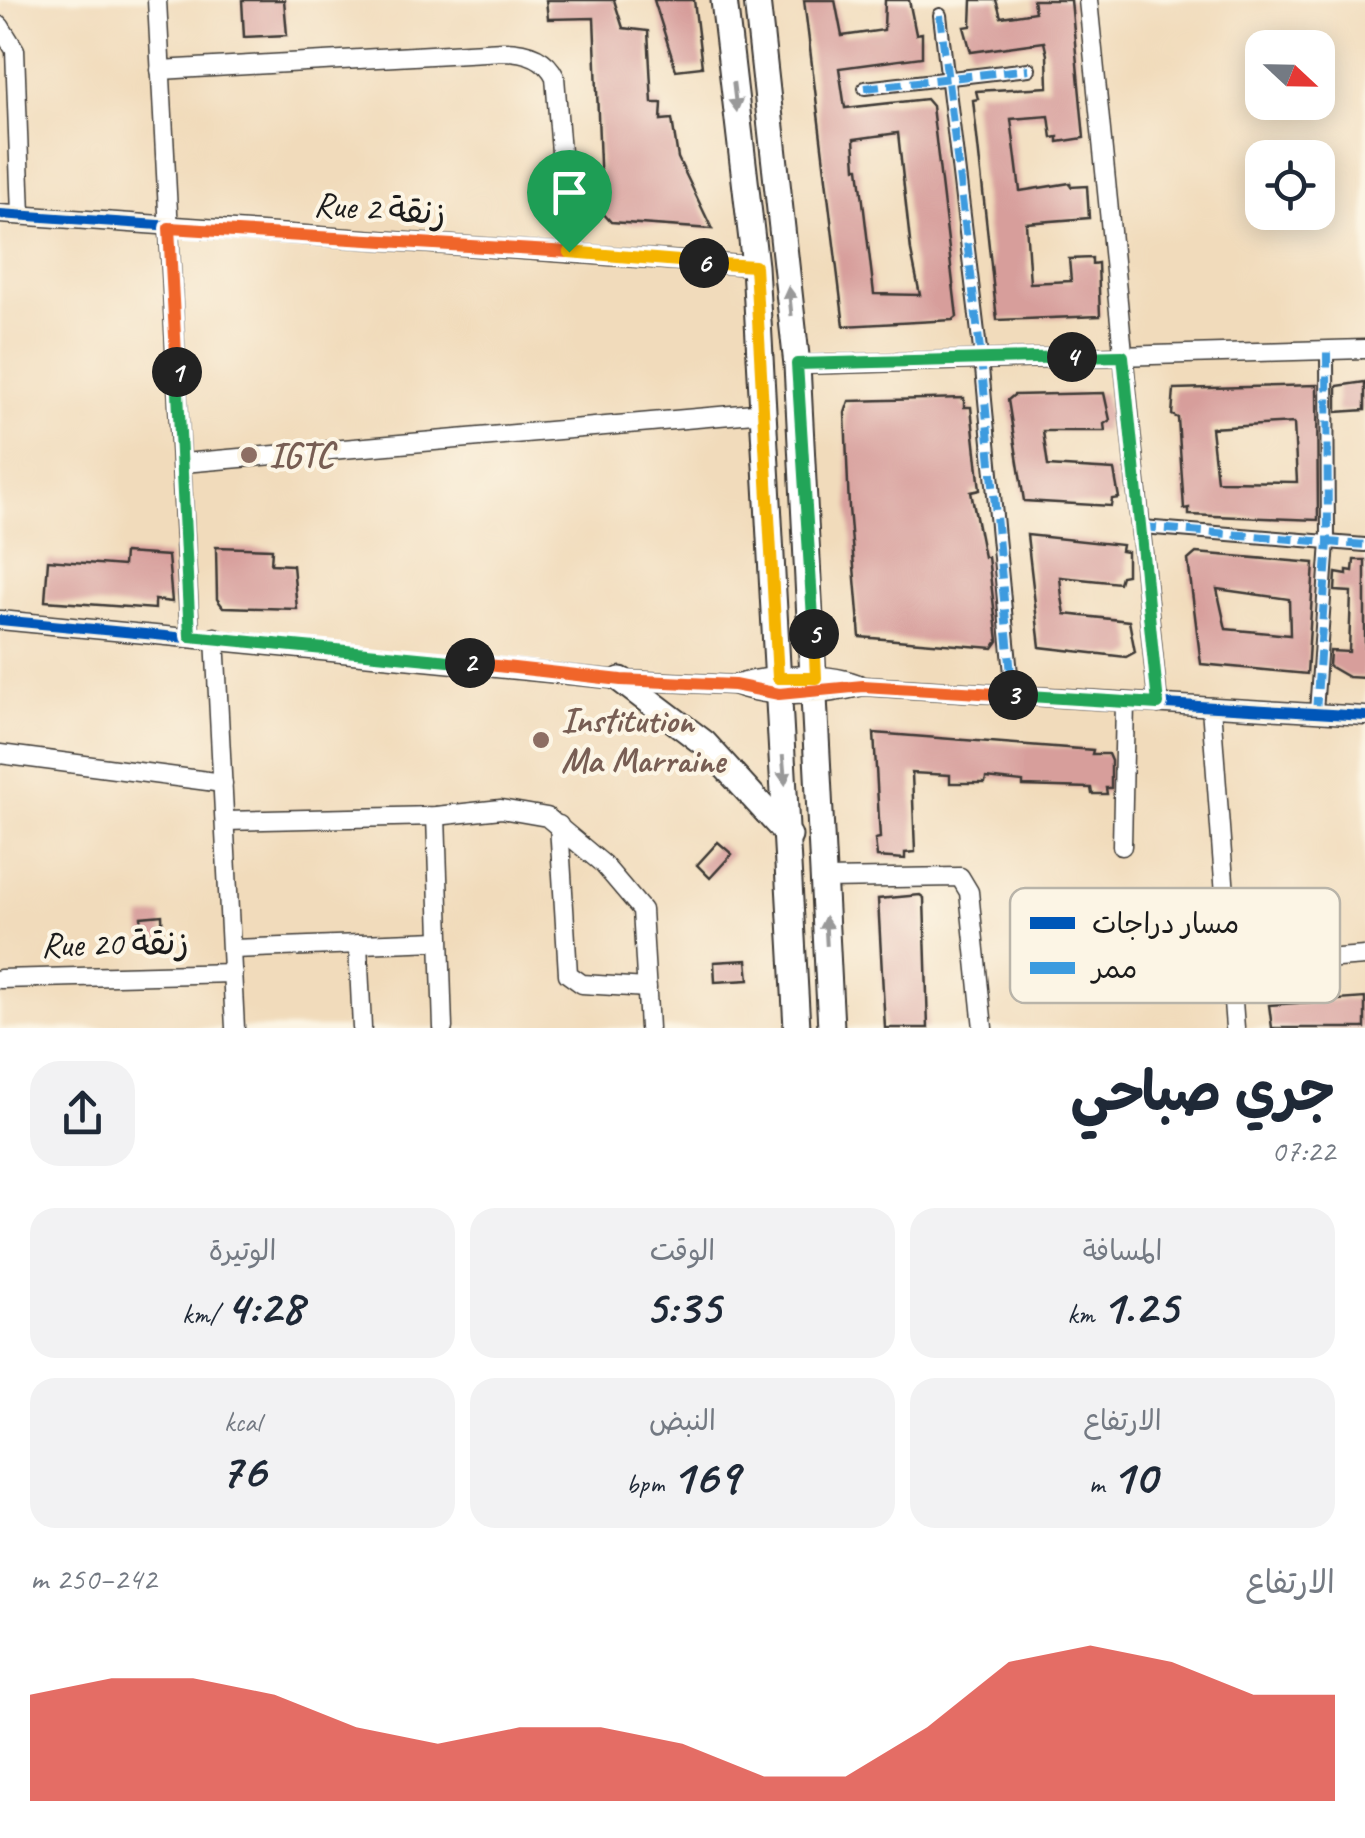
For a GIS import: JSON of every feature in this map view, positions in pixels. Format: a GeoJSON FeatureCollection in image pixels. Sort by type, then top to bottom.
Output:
{"type":"FeatureCollection","features":[{"type":"Feature","properties":{"kind":"main road"},"geometry":{"type":"LineString","coordinates":[[724,0],[755,266],[797,1028]]}},
{"type":"Feature","properties":{"kind":"main road"},"geometry":{"type":"LineString","coordinates":[[757,0],[797,364],[816,685],[830,1028]]}},
{"type":"Feature","properties":{"kind":"main road"},"geometry":{"type":"LineString","coordinates":[[621,680],[704,743],[789,836]]}},
{"type":"Feature","properties":{"kind":"street"},"geometry":{"type":"LineString","coordinates":[[156,0],[190,636]]}},
{"type":"Feature","properties":{"kind":"street"},"geometry":{"type":"LineString","coordinates":[[1088,0],[1158,704]]}},
{"type":"Feature","properties":{"kind":"street"},"geometry":{"type":"LineString","coordinates":[[940,15],[981,358],[1013,695]]}},
{"type":"Feature","properties":{"kind":"street"},"geometry":{"type":"LineString","coordinates":[[0,26],[15,50],[21,215]]}},
{"type":"Feature","properties":{"kind":"street"},"geometry":{"type":"LineString","coordinates":[[160,70],[502,51],[531,55],[550,68],[555,77],[569,252]]}},
{"type":"Feature","properties":{"kind":"street"},"geometry":{"type":"LineString","coordinates":[[866,88],[1029,69]]}},
{"type":"Feature","properties":{"kind":"street","name":"Rue 2 زنقة"},"geometry":{"type":"LineString","coordinates":[[0,214],[755,266]]}},
{"type":"Feature","properties":{"kind":"street"},"geometry":{"type":"LineString","coordinates":[[797,364],[1365,349]]}},
{"type":"Feature","properties":{"kind":"street"},"geometry":{"type":"LineString","coordinates":[[1316,712],[1328,542],[1327,352]]}},
{"type":"Feature","properties":{"kind":"street"},"geometry":{"type":"LineString","coordinates":[[183,463],[765,412]]}},
{"type":"Feature","properties":{"kind":"street"},"geometry":{"type":"LineString","coordinates":[[1142,527],[1365,546]]}},
{"type":"Feature","properties":{"kind":"street"},"geometry":{"type":"LineString","coordinates":[[0,620],[621,680],[778,686],[850,680],[863,686],[1365,716]]}},
{"type":"Feature","properties":{"kind":"street"},"geometry":{"type":"LineString","coordinates":[[215,638],[235,1028]]}},
{"type":"Feature","properties":{"kind":"street"},"geometry":{"type":"LineString","coordinates":[[1122,846],[1125,702]]}},
{"type":"Feature","properties":{"kind":"street"},"geometry":{"type":"LineString","coordinates":[[1211,707],[1223,888]]}},
{"type":"Feature","properties":{"kind":"street"},"geometry":{"type":"LineString","coordinates":[[0,754],[223,783]]}},
{"type":"Feature","properties":{"kind":"street"},"geometry":{"type":"LineString","coordinates":[[224,821],[528,811],[558,826],[603,864],[642,910],[649,1028]]}},
{"type":"Feature","properties":{"kind":"street"},"geometry":{"type":"LineString","coordinates":[[436,816],[443,1028]]}},
{"type":"Feature","properties":{"kind":"street"},"geometry":{"type":"LineString","coordinates":[[558,826],[568,974],[582,984],[646,988]]}},
{"type":"Feature","properties":{"kind":"street"},"geometry":{"type":"LineString","coordinates":[[824,880],[960,877],[969,892],[983,1028]]}},
{"type":"Feature","properties":{"kind":"street"},"geometry":{"type":"LineString","coordinates":[[232,949],[438,941]]}},
{"type":"Feature","properties":{"kind":"street"},"geometry":{"type":"LineString","coordinates":[[358,944],[362,1028]]}},
{"type":"Feature","properties":{"kind":"street"},"geometry":{"type":"LineString","coordinates":[[1340,958],[1365,956]]}},
{"type":"Feature","properties":{"kind":"street","name":"Rue 20 زنقة"},"geometry":{"type":"LineString","coordinates":[[0,979],[232,973]]}},
{"type":"Feature","properties":{"kind":"street"},"geometry":{"type":"LineString","coordinates":[[1233,1003],[1236,1028]]}},
{"type":"Feature","properties":{"kind":"building"},"geometry":{"type":"Polygon","coordinates":[[[242,0],[284,0],[287,35],[244,37],[242,0]]]}},
{"type":"Feature","properties":{"kind":"building"},"geometry":{"type":"Polygon","coordinates":[[[546,0],[614,0],[623,28],[648,31],[652,103],[662,103],[661,120],[672,119],[678,158],[712,229],[611,222],[602,212],[594,18],[548,19],[546,0]]]}},
{"type":"Feature","properties":{"kind":"building"},"geometry":{"type":"Polygon","coordinates":[[[654,0],[694,0],[702,67],[676,70],[654,0]]]}},
{"type":"Feature","properties":{"kind":"building"},"geometry":{"type":"Polygon","coordinates":[[[804,0],[835,0],[842,36],[884,30],[885,0],[909,0],[916,34],[922,33],[922,57],[839,68],[845,108],[926,99],[932,106],[957,317],[844,326],[804,0]],[[898,133],[854,139],[874,294],[920,295],[898,133]]]}},
{"type":"Feature","properties":{"kind":"building"},"geometry":{"type":"Polygon","coordinates":[[[972,0],[996,0],[1001,17],[1035,12],[1033,0],[1071,0],[1084,138],[1058,142],[1058,137],[1052,138],[1049,116],[1011,119],[1020,191],[1070,183],[1071,187],[1087,186],[1089,218],[1026,223],[1030,283],[1071,281],[1069,259],[1092,258],[1092,264],[1098,263],[1100,316],[997,320],[973,100],[978,99],[976,91],[1048,87],[1047,55],[1044,42],[971,52],[964,27],[971,26],[972,0]]]}},
{"type":"Feature","properties":{"kind":"building"},"geometry":{"type":"Polygon","coordinates":[[[1365,382],[1365,410],[1337,412],[1337,386],[1365,382]]]}},
{"type":"Feature","properties":{"kind":"building"},"geometry":{"type":"Polygon","coordinates":[[[1317,385],[1318,520],[1189,515],[1189,508],[1184,509],[1178,418],[1172,415],[1174,389],[1317,385]],[[1294,423],[1211,428],[1217,481],[1297,482],[1294,423]]]}},
{"type":"Feature","properties":{"kind":"building"},"geometry":{"type":"Polygon","coordinates":[[[1104,393],[1110,420],[1104,424],[1105,431],[1043,431],[1048,466],[1114,470],[1119,498],[1112,499],[1111,506],[1024,501],[1008,400],[1014,395],[1104,393]]]}},
{"type":"Feature","properties":{"kind":"building"},"geometry":{"type":"Polygon","coordinates":[[[964,398],[964,407],[971,407],[980,490],[971,492],[984,557],[988,557],[998,641],[993,648],[860,637],[849,508],[845,413],[849,401],[964,398]]]}},
{"type":"Feature","properties":{"kind":"building"},"geometry":{"type":"Polygon","coordinates":[[[1027,535],[1122,545],[1121,551],[1127,552],[1127,575],[1121,576],[1119,583],[1060,577],[1062,597],[1065,614],[1129,621],[1135,652],[1126,657],[1040,647],[1027,535]]]}},
{"type":"Feature","properties":{"kind":"building"},"geometry":{"type":"Polygon","coordinates":[[[216,547],[272,549],[271,564],[293,565],[297,609],[223,607],[217,599],[216,547]]]}},
{"type":"Feature","properties":{"kind":"building"},"geometry":{"type":"Polygon","coordinates":[[[124,553],[168,556],[172,602],[155,600],[155,609],[45,601],[48,560],[123,566],[124,553]]]}},
{"type":"Feature","properties":{"kind":"building"},"geometry":{"type":"Polygon","coordinates":[[[1196,553],[1314,563],[1307,674],[1201,664],[1188,560],[1196,553]],[[1217,589],[1226,629],[1290,635],[1289,599],[1217,589]]]}},
{"type":"Feature","properties":{"kind":"building"},"geometry":{"type":"Polygon","coordinates":[[[1354,560],[1365,560],[1365,678],[1348,677],[1329,666],[1330,651],[1349,652],[1351,592],[1335,591],[1336,573],[1347,575],[1347,570],[1353,571],[1354,560]]]}},
{"type":"Feature","properties":{"kind":"building"},"geometry":{"type":"Polygon","coordinates":[[[874,733],[1093,750],[1092,754],[1108,754],[1111,788],[1106,788],[1107,794],[1092,794],[1091,788],[1023,786],[1023,782],[986,778],[985,783],[950,783],[950,775],[912,773],[915,852],[905,853],[905,859],[877,857],[875,839],[880,838],[874,733]]]}},
{"type":"Feature","properties":{"kind":"building"},"geometry":{"type":"Polygon","coordinates":[[[718,842],[732,854],[710,878],[697,865],[718,842]]]}},
{"type":"Feature","properties":{"kind":"building"},"geometry":{"type":"Polygon","coordinates":[[[920,895],[924,898],[928,1028],[885,1028],[878,899],[920,895]]]}},
{"type":"Feature","properties":{"kind":"building"},"geometry":{"type":"Polygon","coordinates":[[[162,915],[163,940],[143,942],[141,917],[162,915]]]}},
{"type":"Feature","properties":{"kind":"building"},"geometry":{"type":"Polygon","coordinates":[[[747,960],[749,980],[715,982],[714,962],[747,960]]]}},
{"type":"Feature","properties":{"kind":"building"},"geometry":{"type":"Polygon","coordinates":[[[1365,998],[1365,1028],[1272,1028],[1269,1005],[1340,1003],[1340,1000],[1365,998]]]}},
{"type":"Feature","properties":{"kind":"marked path"},"geometry":{"type":"LineString","coordinates":[[940,15],[981,358],[1013,695]]}},
{"type":"Feature","properties":{"kind":"marked path"},"geometry":{"type":"LineString","coordinates":[[865,88],[1029,69]]}},
{"type":"Feature","properties":{"kind":"marked path"},"geometry":{"type":"LineString","coordinates":[[1316,712],[1328,542],[1327,352]]}},
{"type":"Feature","properties":{"kind":"marked path"},"geometry":{"type":"LineString","coordinates":[[1142,527],[1365,545]]}},
{"type":"Feature","properties":{"kind":"cycle path"},"geometry":{"type":"LineString","coordinates":[[0,214],[755,266]]}},
{"type":"Feature","properties":{"kind":"cycle path"},"geometry":{"type":"LineString","coordinates":[[0,620],[621,680],[734,685],[781,695],[863,686],[1365,716]]}},
{"type":"Feature","properties":{"kind":"place","name":"IGTC"},"geometry":{"type":"Point","coordinates":[249,455]}},
{"type":"Feature","properties":{"kind":"place","name":"Institution Ma Marraine"},"geometry":{"type":"Point","coordinates":[541,740]}},
{"type":"Feature","properties":{"kind":"route"},"geometry":{"type":"LineString","coordinates":[[169,228],[569,252],[755,266],[778,678],[816,678],[797,364],[1123,356],[1158,704],[863,686],[786,694],[751,692],[734,685],[621,680],[190,636],[169,228]]}}]}
